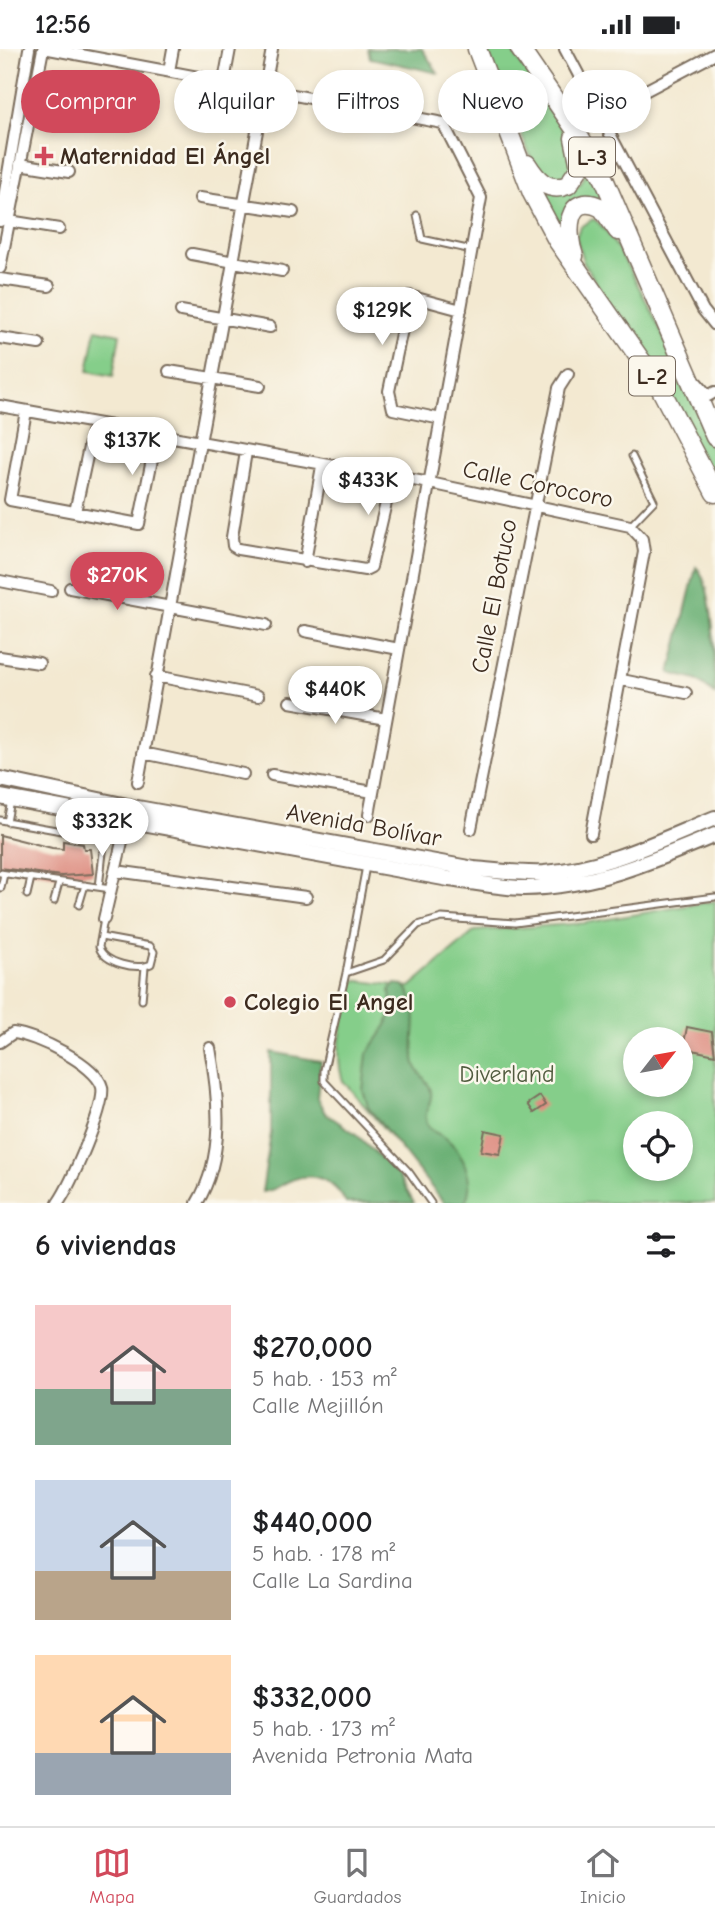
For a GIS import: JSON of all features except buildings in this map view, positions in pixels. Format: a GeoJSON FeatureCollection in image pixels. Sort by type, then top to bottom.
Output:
{"type":"FeatureCollection","features":[{"type":"Feature","properties":{"kind":"main road"},"geometry":{"type":"LineString","coordinates":[[477,49],[485,70]]}},
{"type":"Feature","properties":{"kind":"main road","name":"L-3"},"geometry":{"type":"LineString","coordinates":[[520,49],[554,97],[604,179],[645,275]]}},
{"type":"Feature","properties":{"kind":"main road"},"geometry":{"type":"LineString","coordinates":[[512,133],[543,185],[554,188],[568,185],[580,167],[579,152],[554,97]]}},
{"type":"Feature","properties":{"kind":"main road"},"geometry":{"type":"LineString","coordinates":[[510,133],[532,193],[557,240],[578,268]]}},
{"type":"Feature","properties":{"kind":"main road"},"geometry":{"type":"LineString","coordinates":[[578,268],[568,238],[569,220],[577,209],[596,206],[607,213],[645,275]]}},
{"type":"Feature","properties":{"kind":"main road","name":"L-2"},"geometry":{"type":"LineString","coordinates":[[578,268],[659,386],[715,493]]}},
{"type":"Feature","properties":{"kind":"main road","name":"L-2"},"geometry":{"type":"LineString","coordinates":[[645,275],[715,437]]}},
{"type":"Feature","properties":{"kind":"street"},"geometry":{"type":"LineString","coordinates":[[0,268],[29,49]]}},
{"type":"Feature","properties":{"kind":"street"},"geometry":{"type":"LineString","coordinates":[[5,221],[20,164],[43,49]]}},
{"type":"Feature","properties":{"kind":"street"},"geometry":{"type":"LineString","coordinates":[[48,49],[174,72]]}},
{"type":"Feature","properties":{"kind":"street"},"geometry":{"type":"LineString","coordinates":[[169,71],[173,49]]}},
{"type":"Feature","properties":{"kind":"street"},"geometry":{"type":"LineString","coordinates":[[226,70],[230,49]]}},
{"type":"Feature","properties":{"kind":"street"},"geometry":{"type":"LineString","coordinates":[[268,70],[272,49]]}},
{"type":"Feature","properties":{"kind":"street"},"geometry":{"type":"LineString","coordinates":[[565,49],[576,70]]}},
{"type":"Feature","properties":{"kind":"street"},"geometry":{"type":"LineString","coordinates":[[651,88],[712,56]]}},
{"type":"Feature","properties":{"kind":"street"},"geometry":{"type":"LineString","coordinates":[[298,95],[443,123],[481,198],[369,815]]}},
{"type":"Feature","properties":{"kind":"street"},"geometry":{"type":"LineString","coordinates":[[138,782],[256,133]]}},
{"type":"Feature","properties":{"kind":"street"},"geometry":{"type":"LineString","coordinates":[[609,133],[703,310],[715,325]]}},
{"type":"Feature","properties":{"kind":"street"},"geometry":{"type":"LineString","coordinates":[[20,164],[69,172]]}},
{"type":"Feature","properties":{"kind":"street"},"geometry":{"type":"LineString","coordinates":[[200,198],[293,212]]}},
{"type":"Feature","properties":{"kind":"street"},"geometry":{"type":"LineString","coordinates":[[5,221],[59,229]]}},
{"type":"Feature","properties":{"kind":"street"},"geometry":{"type":"LineString","coordinates":[[192,254],[282,271]]}},
{"type":"Feature","properties":{"kind":"street"},"geometry":{"type":"LineString","coordinates":[[0,279],[49,286]]}},
{"type":"Feature","properties":{"kind":"street"},"geometry":{"type":"LineString","coordinates":[[441,419],[393,409],[389,391],[409,296],[461,310]]}},
{"type":"Feature","properties":{"kind":"street"},"geometry":{"type":"LineString","coordinates":[[181,311],[270,327]]}},
{"type":"Feature","properties":{"kind":"street"},"geometry":{"type":"LineString","coordinates":[[0,338],[39,344]]}},
{"type":"Feature","properties":{"kind":"street"},"geometry":{"type":"LineString","coordinates":[[680,356],[702,390],[708,396],[715,392]]}},
{"type":"Feature","properties":{"kind":"street"},"geometry":{"type":"LineString","coordinates":[[169,371],[260,386]]}},
{"type":"Feature","properties":{"kind":"street","name":"Calle El Botuco"},"geometry":{"type":"LineString","coordinates":[[471,829],[533,505],[559,388],[568,374]]}},
{"type":"Feature","properties":{"kind":"street","name":"Calle Corocoro"},"geometry":{"type":"LineString","coordinates":[[0,406],[322,466],[429,483],[631,526],[642,539],[644,552],[592,834]]}},
{"type":"Feature","properties":{"kind":"street"},"geometry":{"type":"LineString","coordinates":[[26,411],[10,500],[139,524],[157,435]]}},
{"type":"Feature","properties":{"kind":"street"},"geometry":{"type":"LineString","coordinates":[[75,512],[94,424]]}},
{"type":"Feature","properties":{"kind":"street"},"geometry":{"type":"LineString","coordinates":[[246,452],[232,537],[233,546],[306,562],[365,570],[372,567],[392,477]]}},
{"type":"Feature","properties":{"kind":"street"},"geometry":{"type":"LineString","coordinates":[[306,562],[322,466]]}},
{"type":"Feature","properties":{"kind":"street"},"geometry":{"type":"LineString","coordinates":[[0,581],[51,591]]}},
{"type":"Feature","properties":{"kind":"street"},"geometry":{"type":"LineString","coordinates":[[70,588],[266,625]]}},
{"type":"Feature","properties":{"kind":"street"},"geometry":{"type":"LineString","coordinates":[[305,631],[399,649]]}},
{"type":"Feature","properties":{"kind":"street"},"geometry":{"type":"LineString","coordinates":[[0,657],[39,663]]}},
{"type":"Feature","properties":{"kind":"street"},"geometry":{"type":"LineString","coordinates":[[156,675],[258,697]]}},
{"type":"Feature","properties":{"kind":"street"},"geometry":{"type":"LineString","coordinates":[[622,680],[686,693]]}},
{"type":"Feature","properties":{"kind":"street"},"geometry":{"type":"LineString","coordinates":[[290,702],[386,719]]}},
{"type":"Feature","properties":{"kind":"street"},"geometry":{"type":"LineString","coordinates":[[143,753],[243,774]]}},
{"type":"Feature","properties":{"kind":"street"},"geometry":{"type":"LineString","coordinates":[[272,775],[373,792]]}},
{"type":"Feature","properties":{"kind":"street","name":"Avenida Bolívar"},"geometry":{"type":"LineString","coordinates":[[0,779],[130,813],[366,864],[449,879],[522,888],[592,880],[642,865],[715,835]]}},
{"type":"Feature","properties":{"kind":"street","name":"Avenida Bolívar"},"geometry":{"type":"LineString","coordinates":[[3,797],[130,813],[474,869],[544,873],[576,868],[639,849],[715,818]]}},
{"type":"Feature","properties":{"kind":"street"},"geometry":{"type":"LineString","coordinates":[[104,919],[105,888],[116,871],[130,813]]}},
{"type":"Feature","properties":{"kind":"street"},"geometry":{"type":"LineString","coordinates":[[116,871],[306,897]]}},
{"type":"Feature","properties":{"kind":"street"},"geometry":{"type":"LineString","coordinates":[[0,1042],[13,1033],[31,1035],[92,1071],[103,1091],[76,1169],[58,1203]]}},
{"type":"Feature","properties":{"kind":"street"},"geometry":{"type":"LineString","coordinates":[[197,1203],[211,1164],[218,1127],[218,1095],[210,1048]]}},
{"type":"Feature","properties":{"kind":"lane"},"geometry":{"type":"LineString","coordinates":[[417,215],[422,240],[472,250]]}},
{"type":"Feature","properties":{"kind":"lane"},"geometry":{"type":"LineString","coordinates":[[631,526],[654,501],[632,457]]}},
{"type":"Feature","properties":{"kind":"lane"},"geometry":{"type":"LineString","coordinates":[[3,797],[10,806],[8,822]]}},
{"type":"Feature","properties":{"kind":"lane"},"geometry":{"type":"LineString","coordinates":[[0,820],[102,838],[105,888],[2,873],[1,888]]}},
{"type":"Feature","properties":{"kind":"lane"},"geometry":{"type":"LineString","coordinates":[[366,864],[324,1081],[401,1163],[431,1203]]}},
{"type":"Feature","properties":{"kind":"lane"},"geometry":{"type":"LineString","coordinates":[[27,895],[31,878]]}},
{"type":"Feature","properties":{"kind":"lane"},"geometry":{"type":"LineString","coordinates":[[54,901],[60,883]]}},
{"type":"Feature","properties":{"kind":"lane"},"geometry":{"type":"LineString","coordinates":[[79,905],[85,885]]}},
{"type":"Feature","properties":{"kind":"lane"},"geometry":{"type":"LineString","coordinates":[[346,974],[384,960],[418,925],[442,918],[515,923],[715,897]]}},
{"type":"Feature","properties":{"kind":"lane"},"geometry":{"type":"LineString","coordinates":[[104,919],[99,950],[104,957],[145,967]]}},
{"type":"Feature","properties":{"kind":"lane"},"geometry":{"type":"LineString","coordinates":[[101,937],[150,946],[153,949],[153,960],[145,967],[142,1000]]}},
{"type":"Feature","properties":{"kind":"green space"},"geometry":{"type":"Polygon","coordinates":[[[368,49],[422,49],[438,73],[370,58],[368,49]]]}},
{"type":"Feature","properties":{"kind":"green space"},"geometry":{"type":"Polygon","coordinates":[[[486,49],[511,49],[525,70],[495,70],[486,49]]]}},
{"type":"Feature","properties":{"kind":"green space"},"geometry":{"type":"Polygon","coordinates":[[[548,104],[564,134],[575,164],[566,179],[552,181],[533,163],[521,133],[548,133],[548,104]]]}},
{"type":"Feature","properties":{"kind":"green space"},"geometry":{"type":"Polygon","coordinates":[[[585,156],[616,217],[601,202],[567,210],[561,221],[561,230],[538,191],[575,188],[584,178],[585,156]]]}},
{"type":"Feature","properties":{"kind":"green space"},"geometry":{"type":"Polygon","coordinates":[[[593,219],[622,256],[679,369],[714,457],[715,479],[583,261],[576,237],[580,227],[593,219]]]}},
{"type":"Feature","properties":{"kind":"green space"},"geometry":{"type":"Polygon","coordinates":[[[96,329],[120,334],[113,376],[88,371],[96,329]]]}},
{"type":"Feature","properties":{"kind":"green space"},"geometry":{"type":"Polygon","coordinates":[[[696,567],[707,590],[710,607],[715,694],[696,680],[670,673],[696,567]]]}},
{"type":"Feature","properties":{"kind":"green space","name":"Diverland"},"geometry":{"type":"Polygon","coordinates":[[[715,901],[715,1203],[448,1203],[343,1081],[339,1043],[353,980],[410,987],[475,931],[585,923],[715,901]]]}},
{"type":"Feature","properties":{"kind":"green space"},"geometry":{"type":"Polygon","coordinates":[[[395,984],[404,985],[413,1004],[415,1064],[431,1092],[427,1123],[454,1146],[467,1169],[469,1187],[464,1203],[444,1203],[368,1107],[363,1090],[367,1054],[387,1025],[392,1008],[390,990],[395,984]]]}},
{"type":"Feature","properties":{"kind":"green space"},"geometry":{"type":"Polygon","coordinates":[[[271,1052],[321,1061],[317,1098],[325,1113],[356,1134],[398,1175],[414,1203],[346,1203],[331,1185],[310,1177],[294,1179],[262,1192],[271,1133],[271,1052]]]}},
{"type":"Feature","properties":{"kind":"place","name":"Maternidad El Ángel"},"geometry":{"type":"Point","coordinates":[44,156]}},
{"type":"Feature","properties":{"kind":"place","name":"Colegio El Angel"},"geometry":{"type":"Point","coordinates":[230,1002]}}]}
